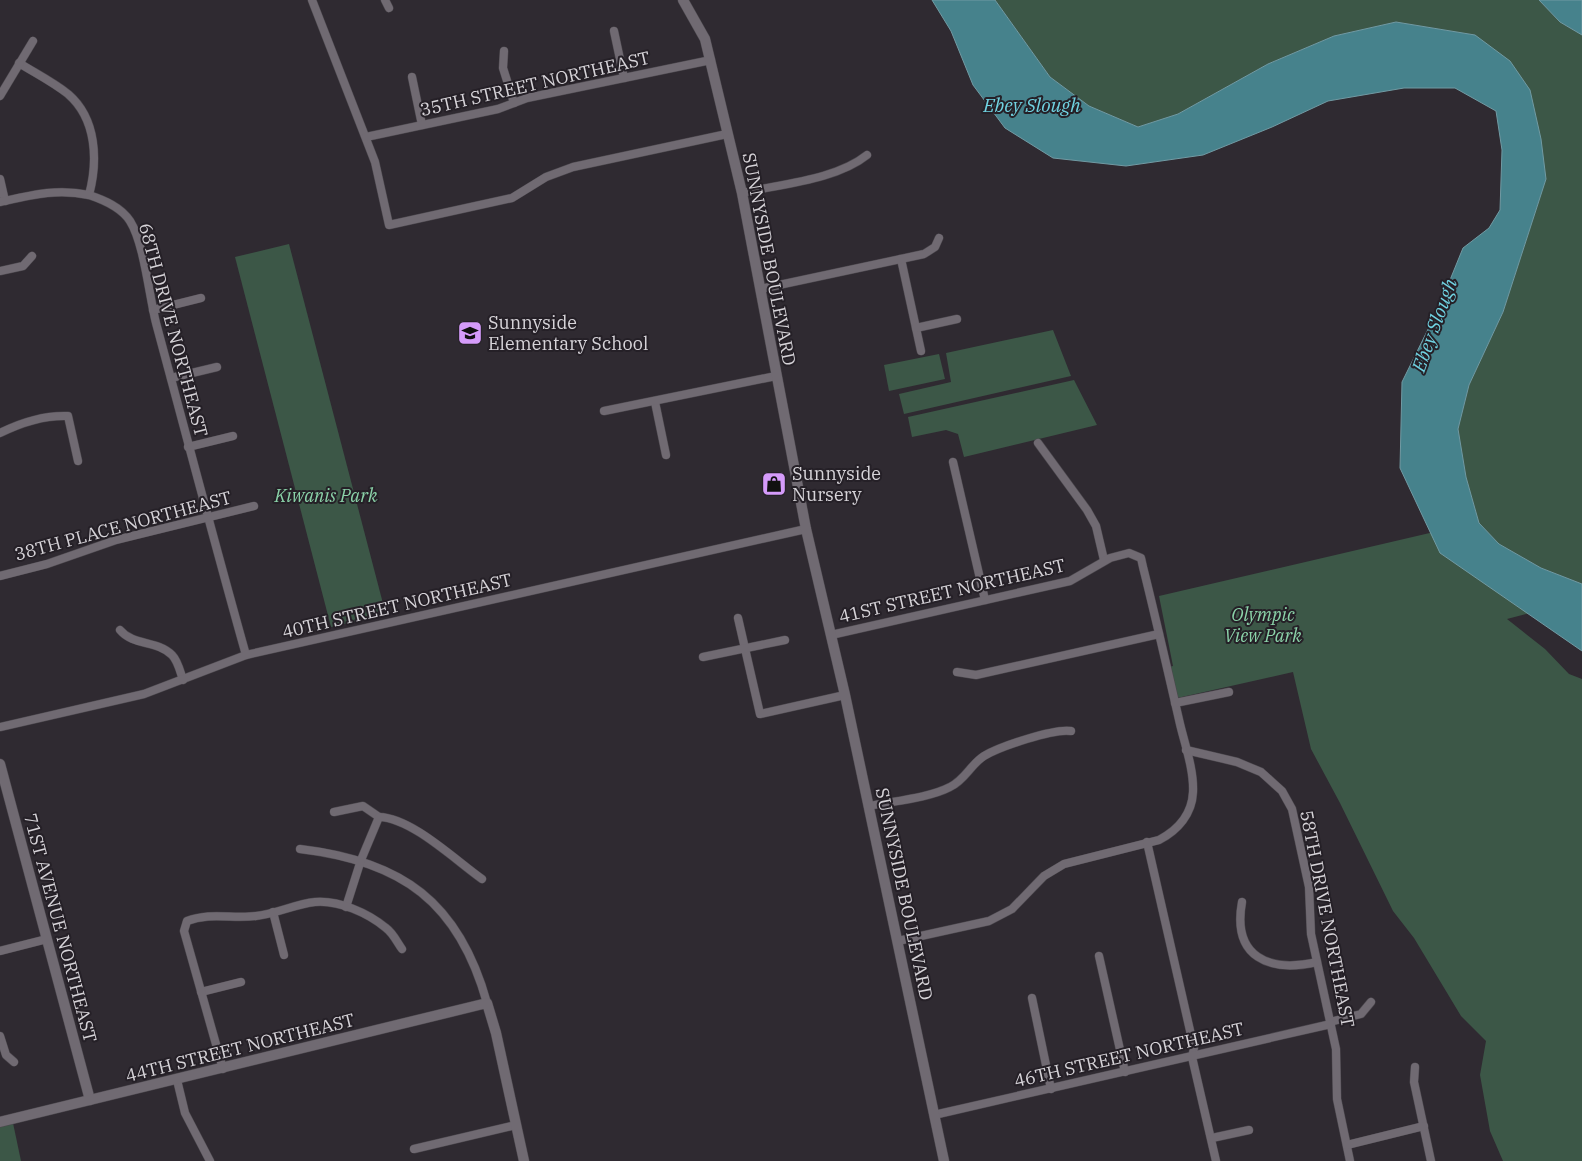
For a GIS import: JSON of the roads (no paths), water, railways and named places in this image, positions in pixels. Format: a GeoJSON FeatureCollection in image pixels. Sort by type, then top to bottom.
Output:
{"type":"FeatureCollection","features":[{"type":"Feature","properties":{"kind":"street"},"geometry":{"type":"LineString","coordinates":[[312,0],[375,162],[389,224],[512,198],[546,178],[573,167],[727,134]]}},
{"type":"Feature","properties":{"kind":"street"},"geometry":{"type":"LineString","coordinates":[[385,0],[389,8]]}},
{"type":"Feature","properties":{"kind":"street","name":"SUNNYSIDE BOULEVARD"},"geometry":{"type":"LineString","coordinates":[[683,0],[698,24],[711,60],[742,193],[806,529],[869,806],[944,1161]]}},
{"type":"Feature","properties":{"kind":"street"},"geometry":{"type":"LineString","coordinates":[[614,32],[624,78]]}},
{"type":"Feature","properties":{"kind":"street"},"geometry":{"type":"LineString","coordinates":[[0,96],[33,41]]}},
{"type":"Feature","properties":{"kind":"street"},"geometry":{"type":"LineString","coordinates":[[504,51],[503,68],[514,103]]}},
{"type":"Feature","properties":{"kind":"street","name":"35TH STREET NORTHEAST"},"geometry":{"type":"LineString","coordinates":[[366,137],[711,60]]}},
{"type":"Feature","properties":{"kind":"street"},"geometry":{"type":"LineString","coordinates":[[0,179],[2,201],[41,192],[68,190],[89,195],[94,177],[95,162],[89,123],[80,107],[68,94],[19,63]]}},
{"type":"Feature","properties":{"kind":"street"},"geometry":{"type":"LineString","coordinates":[[412,77],[422,125]]}},
{"type":"Feature","properties":{"kind":"street"},"geometry":{"type":"LineString","coordinates":[[742,193],[839,171],[854,165],[867,155]]}},
{"type":"Feature","properties":{"kind":"street","name":"68TH DRIVE NORTHEAST"},"geometry":{"type":"LineString","coordinates":[[89,195],[108,202],[129,220],[136,235],[188,447],[246,655]]}},
{"type":"Feature","properties":{"kind":"street"},"geometry":{"type":"LineString","coordinates":[[760,289],[924,254],[935,247],[939,238]]}},
{"type":"Feature","properties":{"kind":"street"},"geometry":{"type":"LineString","coordinates":[[0,271],[23,266],[32,256]]}},
{"type":"Feature","properties":{"kind":"street"},"geometry":{"type":"LineString","coordinates":[[901,259],[921,351]]}},
{"type":"Feature","properties":{"kind":"street"},"geometry":{"type":"LineString","coordinates":[[153,310],[201,298]]}},
{"type":"Feature","properties":{"kind":"street"},"geometry":{"type":"LineString","coordinates":[[916,328],[957,319]]}},
{"type":"Feature","properties":{"kind":"street"},"geometry":{"type":"LineString","coordinates":[[171,378],[216,367]]}},
{"type":"Feature","properties":{"kind":"street"},"geometry":{"type":"LineString","coordinates":[[604,411],[776,376]]}},
{"type":"Feature","properties":{"kind":"street"},"geometry":{"type":"LineString","coordinates":[[655,402],[666,455]]}},
{"type":"Feature","properties":{"kind":"street"},"geometry":{"type":"LineString","coordinates":[[0,433],[15,426],[51,415],[68,416],[78,461]]}},
{"type":"Feature","properties":{"kind":"street"},"geometry":{"type":"LineString","coordinates":[[188,447],[233,436]]}},
{"type":"Feature","properties":{"kind":"street"},"geometry":{"type":"LineString","coordinates":[[1038,443],[1088,510],[1096,526],[1104,560]]}},
{"type":"Feature","properties":{"kind":"street"},"geometry":{"type":"LineString","coordinates":[[953,462],[985,600]]}},
{"type":"Feature","properties":{"kind":"street","name":"38TH PLACE NORTHEAST"},"geometry":{"type":"LineString","coordinates":[[0,576],[48,564],[116,540],[254,506]]}},
{"type":"Feature","properties":{"kind":"street","name":"40TH STREET NORTHEAST"},"geometry":{"type":"LineString","coordinates":[[0,727],[144,694],[246,655],[806,529]]}},
{"type":"Feature","properties":{"kind":"street","name":"41ST STREET NORTHEAST"},"geometry":{"type":"LineString","coordinates":[[831,634],[1070,582],[1104,560],[1129,553],[1141,558],[1159,634]]}},
{"type":"Feature","properties":{"kind":"street"},"geometry":{"type":"LineString","coordinates":[[738,618],[760,714],[844,695]]}},
{"type":"Feature","properties":{"kind":"street"},"geometry":{"type":"LineString","coordinates":[[120,630],[129,639],[162,648],[170,653],[177,663],[183,680]]}},
{"type":"Feature","properties":{"kind":"street"},"geometry":{"type":"LineString","coordinates":[[898,941],[989,921],[1012,909],[1044,876],[1064,864],[1147,842],[1169,834],[1182,823],[1188,813],[1193,793],[1186,750],[1159,634],[976,675],[957,672]]}},
{"type":"Feature","properties":{"kind":"street"},"geometry":{"type":"LineString","coordinates":[[703,657],[786,640]]}},
{"type":"Feature","properties":{"kind":"street"},"geometry":{"type":"LineString","coordinates":[[1175,703],[1229,692]]}},
{"type":"Feature","properties":{"kind":"street"},"geometry":{"type":"LineString","coordinates":[[869,806],[942,791],[964,778],[983,756],[1040,735],[1064,730],[1071,731]]}},
{"type":"Feature","properties":{"kind":"street","name":"58TH DRIVE NORTHEAST"},"geometry":{"type":"LineString","coordinates":[[1186,750],[1237,762],[1261,772],[1273,781],[1288,800],[1296,824],[1309,887],[1310,922],[1336,1048],[1337,1099],[1350,1161]]}},
{"type":"Feature","properties":{"kind":"street","name":"71ST AVENUE NORTHEAST"},"geometry":{"type":"LineString","coordinates":[[0,764],[90,1100]]}},
{"type":"Feature","properties":{"kind":"street"},"geometry":{"type":"LineString","coordinates":[[334,812],[363,806],[378,818],[393,819],[415,830],[482,879]]}},
{"type":"Feature","properties":{"kind":"street"},"geometry":{"type":"LineString","coordinates":[[346,907],[361,860],[378,818]]}},
{"type":"Feature","properties":{"kind":"street"},"geometry":{"type":"LineString","coordinates":[[1147,842],[1194,1048],[1192,1057],[1216,1161]]}},
{"type":"Feature","properties":{"kind":"street"},"geometry":{"type":"LineString","coordinates":[[300,849],[336,853],[361,860],[396,874],[426,897],[452,923],[470,954],[487,1003],[496,1033],[524,1161]]}},
{"type":"Feature","properties":{"kind":"street"},"geometry":{"type":"LineString","coordinates":[[223,1069],[184,931],[187,921],[197,917],[254,916],[315,902],[329,902],[368,916],[388,929],[402,949]]}},
{"type":"Feature","properties":{"kind":"street"},"geometry":{"type":"LineString","coordinates":[[1242,902],[1239,928],[1241,936],[1256,956],[1278,966],[1317,962]]}},
{"type":"Feature","properties":{"kind":"street"},"geometry":{"type":"LineString","coordinates":[[273,912],[284,955]]}},
{"type":"Feature","properties":{"kind":"street"},"geometry":{"type":"LineString","coordinates":[[0,951],[47,940]]}},
{"type":"Feature","properties":{"kind":"street"},"geometry":{"type":"LineString","coordinates":[[1099,956],[1125,1072]]}},
{"type":"Feature","properties":{"kind":"street"},"geometry":{"type":"LineString","coordinates":[[201,992],[241,982]]}},
{"type":"Feature","properties":{"kind":"street"},"geometry":{"type":"LineString","coordinates":[[1032,998],[1051,1089]]}},
{"type":"Feature","properties":{"kind":"street","name":"46TH STREET NORTHEAST"},"geometry":{"type":"LineString","coordinates":[[934,1115],[1192,1057],[1331,1023],[1361,1014],[1371,1002]]}},
{"type":"Feature","properties":{"kind":"street","name":"44TH STREET NORTHEAST"},"geometry":{"type":"LineString","coordinates":[[0,1122],[487,1003]]}},
{"type":"Feature","properties":{"kind":"street"},"geometry":{"type":"LineString","coordinates":[[0,1036],[6,1055],[14,1062]]}},
{"type":"Feature","properties":{"kind":"street"},"geometry":{"type":"LineString","coordinates":[[1415,1067],[1414,1082],[1431,1161]]}},
{"type":"Feature","properties":{"kind":"street"},"geometry":{"type":"LineString","coordinates":[[177,1080],[185,1113],[210,1161]]}},
{"type":"Feature","properties":{"kind":"street"},"geometry":{"type":"LineString","coordinates":[[414,1149],[516,1125]]}},
{"type":"Feature","properties":{"kind":"street"},"geometry":{"type":"LineString","coordinates":[[1347,1144],[1424,1126]]}},
{"type":"Feature","properties":{"kind":"street"},"geometry":{"type":"LineString","coordinates":[[1212,1138],[1249,1130]]}},
{"type":"Feature","properties":{"kind":"water","name":"Ebey Slough"},"geometry":{"type":"Polygon","coordinates":[[[932,0],[995,0],[1050,77],[1089,106],[1138,127],[1178,114],[1268,64],[1334,36],[1396,22],[1475,35],[1510,61],[1530,90],[1541,139],[1546,179],[1503,312],[1469,385],[1458,429],[1466,477],[1479,523],[1499,544],[1541,568],[1582,584],[1582,651],[1440,553],[1400,468],[1402,382],[1439,307],[1463,248],[1489,228],[1500,210],[1502,150],[1496,111],[1455,88],[1404,88],[1328,101],[1272,127],[1203,155],[1126,166],[1053,158],[1005,128],[973,85],[951,31],[932,0]]]}},
{"type":"Feature","properties":{"kind":"water"},"geometry":{"type":"Polygon","coordinates":[[[1539,0],[1582,0],[1582,35],[1560,22],[1539,0]]]}},
{"type":"Feature","properties":{"kind":"place","name":"Sunnyside Elementary School"},"geometry":{"type":"Point","coordinates":[470,333]}},
{"type":"Feature","properties":{"kind":"place","name":"Sunnyside Nursery"},"geometry":{"type":"Point","coordinates":[774,484]}},
{"type":"Feature","properties":{"kind":"park label","name":"Kiwanis Park"},"geometry":{"type":"Point","coordinates":[326,496]}},
{"type":"Feature","properties":{"kind":"park label","name":"Olympic View Park"},"geometry":{"type":"Point","coordinates":[1263,625]}}]}
